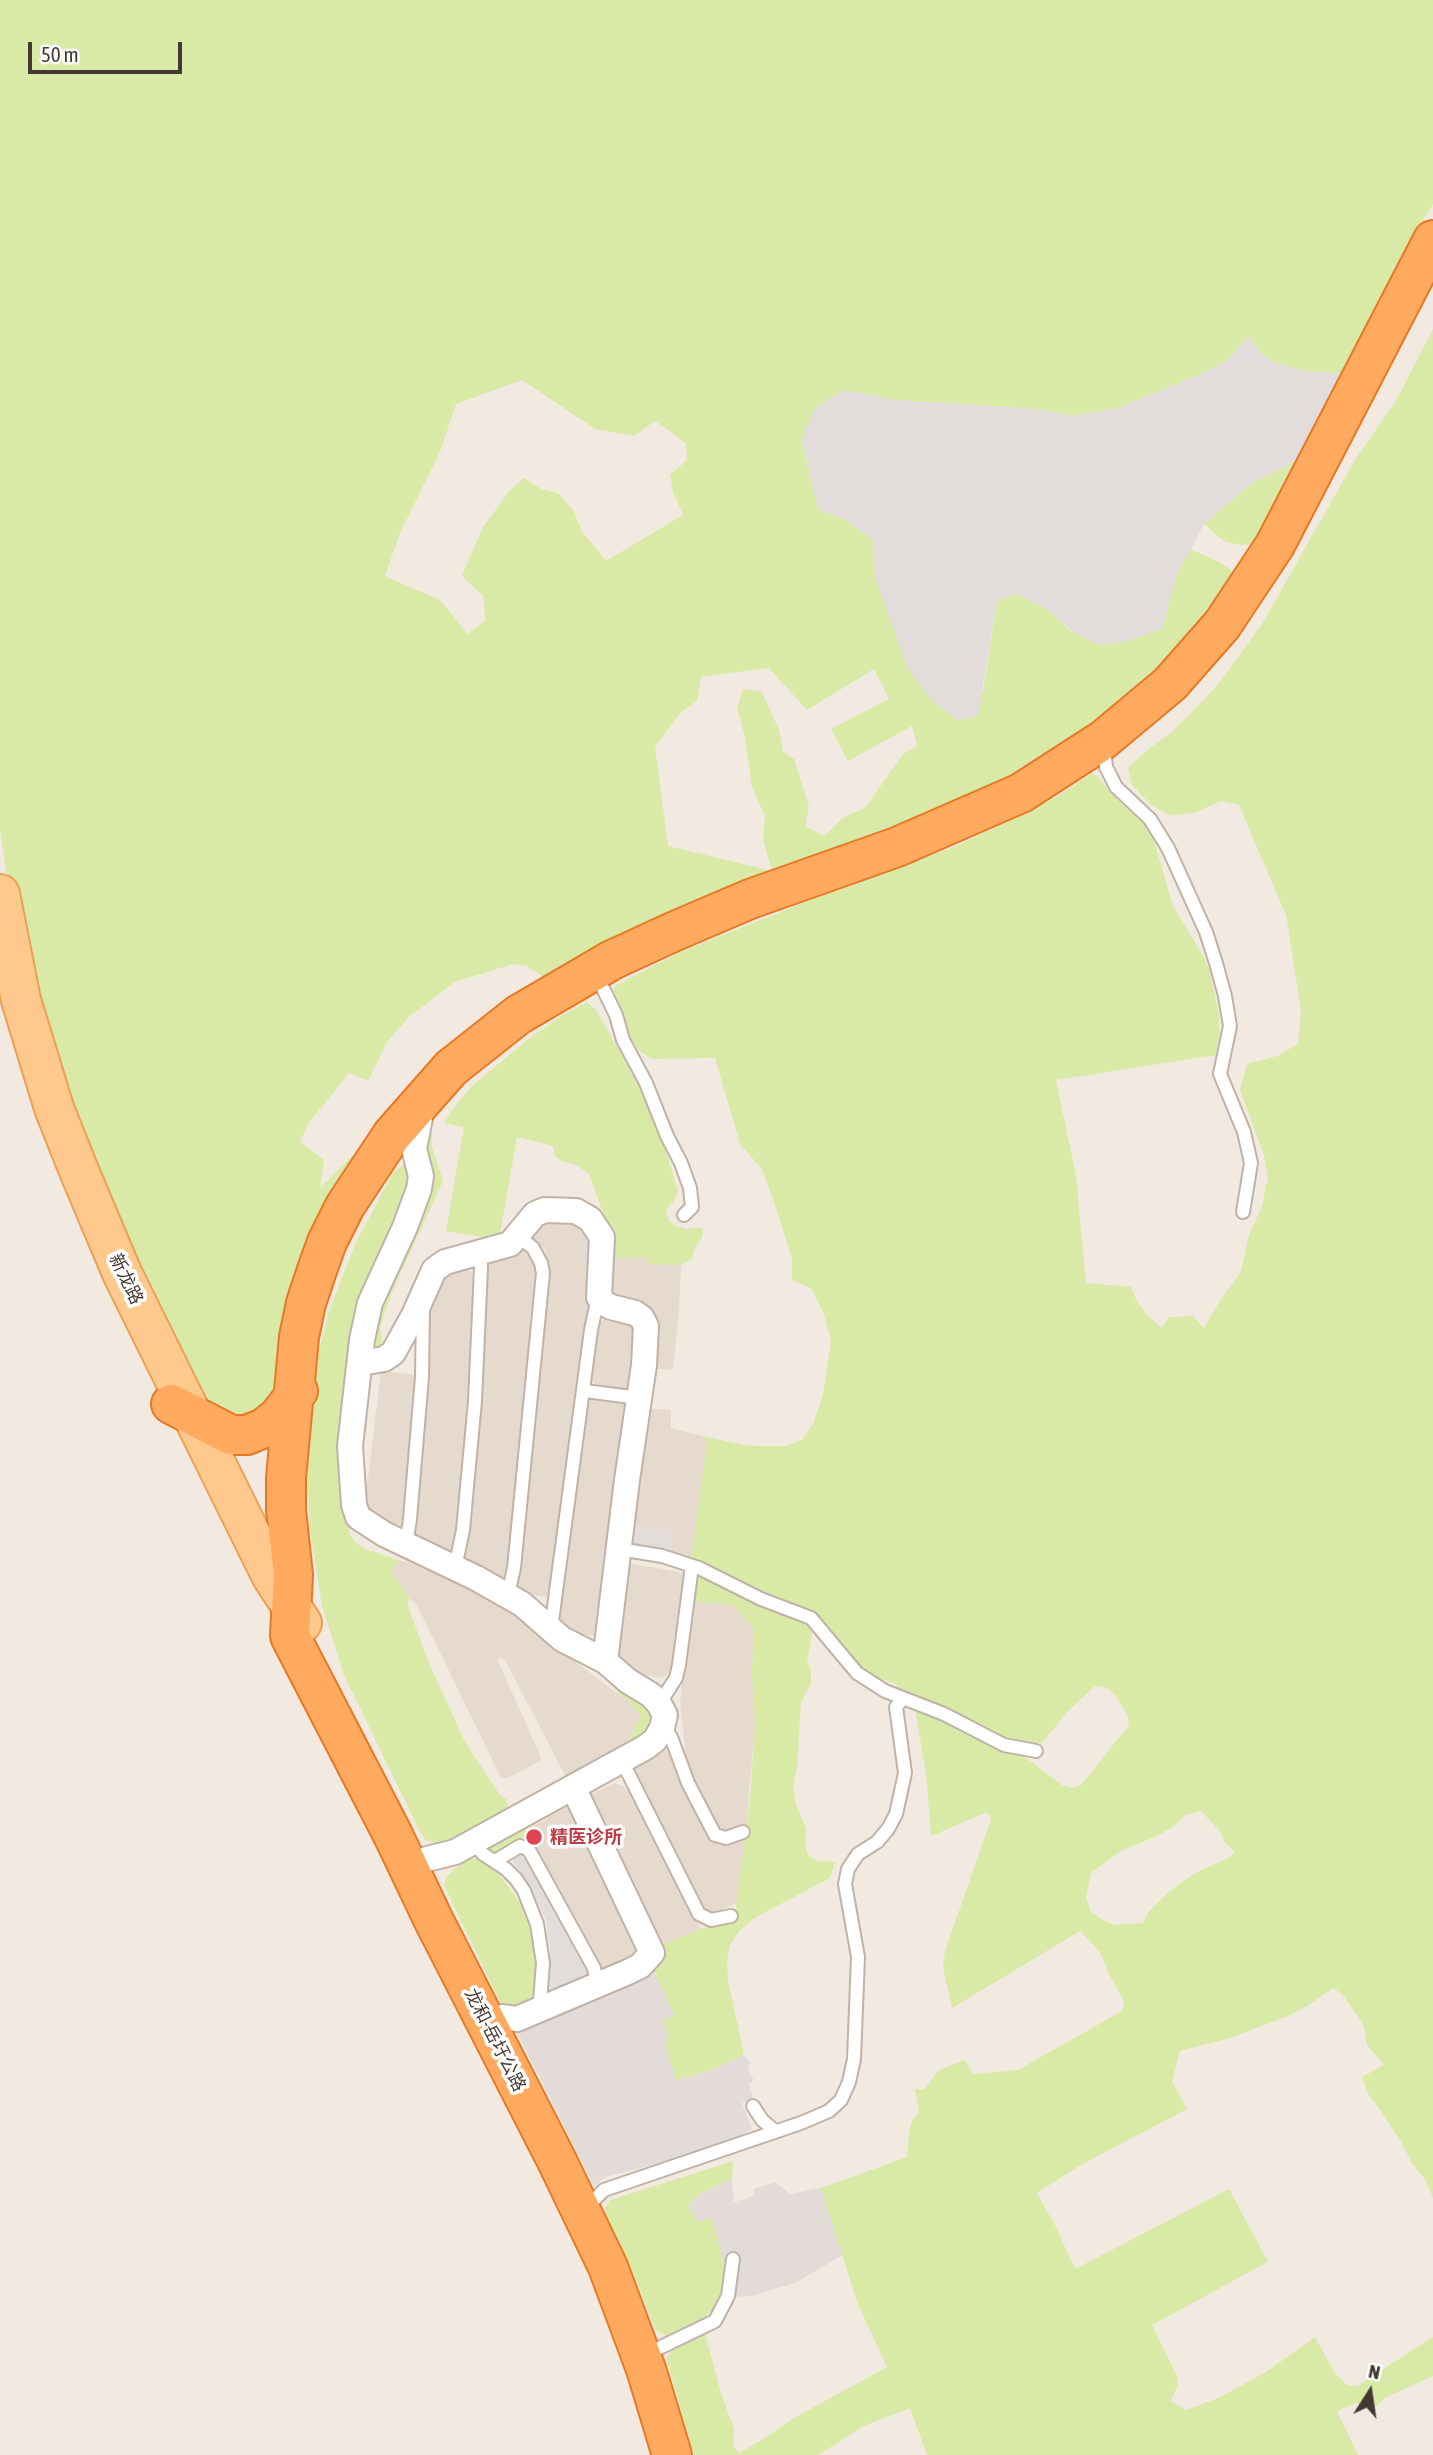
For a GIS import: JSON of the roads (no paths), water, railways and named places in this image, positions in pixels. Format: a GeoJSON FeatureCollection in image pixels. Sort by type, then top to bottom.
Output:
{"type":"FeatureCollection","features":[{"type":"Feature","properties":{"kind":"highway"},"geometry":{"type":"LineString","coordinates":[[1104,746],[1170,684],[1222,625],[1242,597],[1297,505],[1433,240]]}},
{"type":"Feature","properties":{"kind":"highway"},"geometry":{"type":"LineString","coordinates":[[298,1627],[286,1510],[286,1478],[300,1389],[299,1337],[306,1303],[327,1242],[345,1206],[392,1135],[416,1114],[451,1069],[534,1005],[596,976],[675,930],[750,899],[897,847],[991,808],[1104,746],[1173,695],[1231,634],[1284,554],[1433,270]]}},
{"type":"Feature","properties":{"kind":"highway"},"geometry":{"type":"LineString","coordinates":[[182,1410],[232,1435],[247,1435],[264,1428],[278,1417],[300,1389]]}},
{"type":"Feature","properties":{"kind":"highway","name":"龙和-岳圩公路"},"geometry":{"type":"LineString","coordinates":[[298,1627],[426,1860],[464,1943],[519,2014],[655,2350],[687,2455]]}},
{"type":"Feature","properties":{"kind":"highway","name":"龙和-岳圩公路"},"geometry":{"type":"LineString","coordinates":[[298,1627],[434,1921],[608,2267],[646,2369],[672,2455]]}},
{"type":"Feature","properties":{"kind":"main road","name":"新龙路"},"geometry":{"type":"LineString","coordinates":[[0,894],[21,1000],[54,1108],[182,1410]]}},
{"type":"Feature","properties":{"kind":"main road","name":"新龙路"},"geometry":{"type":"LineString","coordinates":[[0,976],[22,1060],[60,1172],[182,1410],[298,1627]]}},
{"type":"Feature","properties":{"kind":"street"},"geometry":{"type":"LineString","coordinates":[[416,1114],[414,1149],[421,1176],[418,1189],[405,1227],[370,1303],[363,1331],[351,1446],[354,1505],[358,1517],[406,1545],[508,1595],[533,1612],[562,1639],[606,1661],[628,1681],[651,1695],[661,1716],[655,1740],[646,1747],[455,1852],[426,1860]]}},
{"type":"Feature","properties":{"kind":"street"},"geometry":{"type":"LineString","coordinates":[[361,1363],[384,1359],[393,1353],[434,1270],[445,1262],[510,1244],[535,1214],[545,1210],[576,1211],[590,1219],[602,1237],[598,1297],[611,1307],[635,1313],[642,1318],[646,1326],[606,1661]]}},
{"type":"Feature","properties":{"kind":"street"},"geometry":{"type":"LineString","coordinates":[[519,2014],[640,1966],[652,1953],[573,1787]]}},
{"type":"Feature","properties":{"kind":"lane"},"geometry":{"type":"LineString","coordinates":[[1104,746],[1106,767],[1116,787],[1150,819],[1168,848],[1206,932],[1216,963],[1230,1026],[1220,1074],[1244,1132],[1251,1163],[1243,1212]]}},
{"type":"Feature","properties":{"kind":"lane"},"geometry":{"type":"LineString","coordinates":[[596,976],[681,1163],[690,1188],[692,1207],[684,1215]]}},
{"type":"Feature","properties":{"kind":"lane"},"geometry":{"type":"LineString","coordinates":[[508,1595],[514,1567],[543,1273],[533,1248],[518,1236]]}},
{"type":"Feature","properties":{"kind":"lane"},"geometry":{"type":"LineString","coordinates":[[455,1568],[463,1530],[475,1401],[480,1253]]}},
{"type":"Feature","properties":{"kind":"lane"},"geometry":{"type":"LineString","coordinates":[[551,1629],[598,1297]]}},
{"type":"Feature","properties":{"kind":"lane"},"geometry":{"type":"LineString","coordinates":[[406,1545],[422,1377],[422,1298]]}},
{"type":"Feature","properties":{"kind":"lane"},"geometry":{"type":"LineString","coordinates":[[585,1391],[639,1398]]}},
{"type":"Feature","properties":{"kind":"lane"},"geometry":{"type":"LineString","coordinates":[[619,1549],[662,1556],[709,1571],[761,1599],[811,1618],[857,1673],[885,1691],[944,1714],[1004,1745],[1036,1751]]}},
{"type":"Feature","properties":{"kind":"lane"},"geometry":{"type":"LineString","coordinates":[[692,1566],[679,1665],[661,1716],[688,1783],[715,1835],[726,1838],[743,1832]]}},
{"type":"Feature","properties":{"kind":"lane"},"geometry":{"type":"LineString","coordinates":[[593,2202],[604,2190],[802,2123],[829,2111],[841,2100],[849,2082],[857,2028],[858,1958],[845,1884],[848,1868],[858,1854],[877,1842],[897,1814],[905,1773],[896,1707],[903,1698]]}},
{"type":"Feature","properties":{"kind":"lane"},"geometry":{"type":"LineString","coordinates":[[622,1761],[699,1914],[711,1920],[731,1916]]}},
{"type":"Feature","properties":{"kind":"lane"},"geometry":{"type":"LineString","coordinates":[[473,1842],[516,1879],[530,1904],[537,1924],[543,1963],[540,2001],[519,2014]]}},
{"type":"Feature","properties":{"kind":"lane"},"geometry":{"type":"LineString","coordinates":[[495,1861],[520,1846],[529,1850],[594,1968],[597,1984]]}},
{"type":"Feature","properties":{"kind":"lane"},"geometry":{"type":"LineString","coordinates":[[753,2106],[762,2120],[775,2131]]}},
{"type":"Feature","properties":{"kind":"lane"},"geometry":{"type":"LineString","coordinates":[[655,2350],[715,2321],[728,2297],[733,2259]]}},
{"type":"Feature","properties":{"kind":"place","name":"精医诊所"},"geometry":{"type":"Point","coordinates":[534,1837]}}]}
